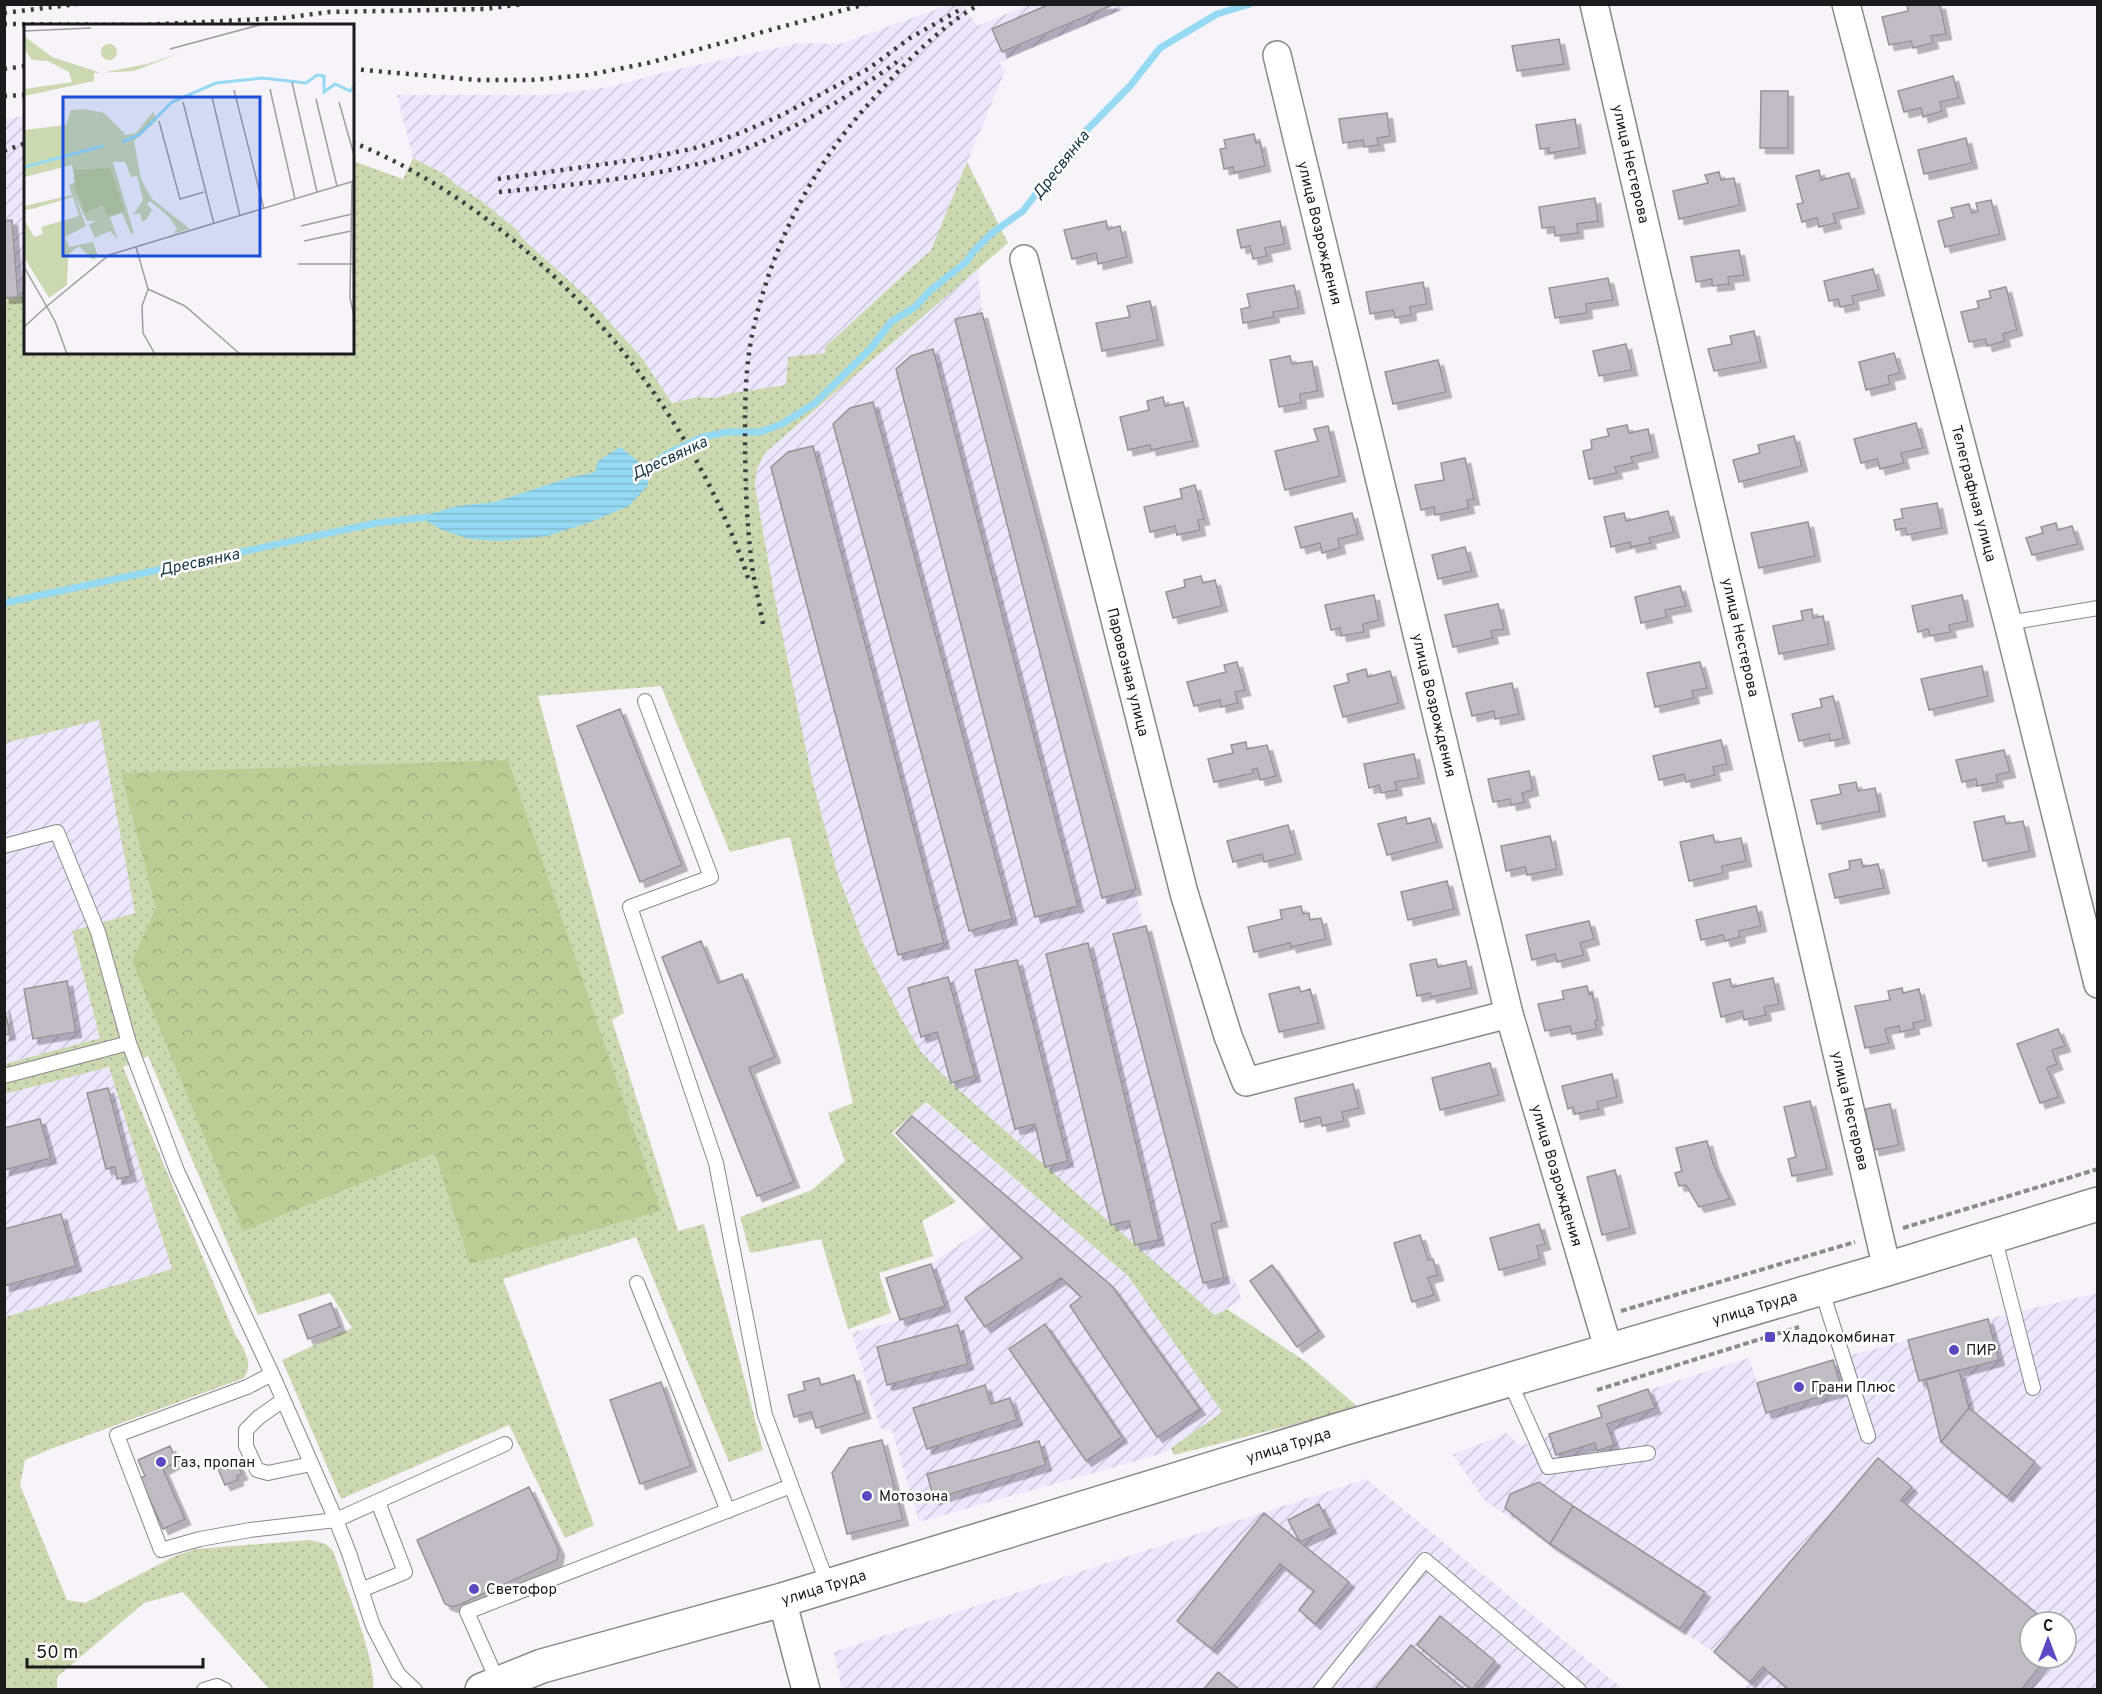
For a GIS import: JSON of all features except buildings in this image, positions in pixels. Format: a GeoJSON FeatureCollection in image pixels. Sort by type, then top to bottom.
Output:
{"type":"FeatureCollection","features":[{"type":"Feature","properties":{"kind":"street","name":"улица Нестерова"},"geometry":{"type":"LineString","coordinates":[[1594,4],[1887,1269]]}},
{"type":"Feature","properties":{"kind":"street","name":"Телеграфная улица"},"geometry":{"type":"LineString","coordinates":[[1846,4],[2008,623],[2097,984]]}},
{"type":"Feature","properties":{"kind":"street","name":"улица Возрождения"},"geometry":{"type":"LineString","coordinates":[[1277,56],[1509,1014],[1609,1351]]}},
{"type":"Feature","properties":{"kind":"street","name":"Паровозная улица"},"geometry":{"type":"LineString","coordinates":[[1024,259],[1184,893],[1228,1036],[1246,1082],[1509,1014]]}},
{"type":"Feature","properties":{"kind":"street","name":"улица Труда"},"geometry":{"type":"LineString","coordinates":[[490,1686],[542,1666],[782,1599],[1609,1351],[1825,1303],[1887,1269],[2097,1204]]}},
{"type":"Feature","properties":{"kind":"street"},"geometry":{"type":"LineString","coordinates":[[782,1599],[806,1689]]}},
{"type":"Feature","properties":{"kind":"lane"},"geometry":{"type":"LineString","coordinates":[[2008,623],[2097,608]]}},
{"type":"Feature","properties":{"kind":"lane"},"geometry":{"type":"LineString","coordinates":[[645,701],[711,877],[630,907],[716,1163],[765,1415],[828,1585]]}},
{"type":"Feature","properties":{"kind":"lane"},"geometry":{"type":"LineString","coordinates":[[4,846],[57,832],[98,932],[129,1043],[177,1171],[272,1374],[336,1520],[373,1626],[398,1674],[415,1689]]}},
{"type":"Feature","properties":{"kind":"lane"},"geometry":{"type":"LineString","coordinates":[[4,1076],[129,1043]]}},
{"type":"Feature","properties":{"kind":"lane"},"geometry":{"type":"LineString","coordinates":[[1994,1236],[2033,1388]]}},
{"type":"Feature","properties":{"kind":"lane"},"geometry":{"type":"LineString","coordinates":[[637,1283],[728,1511]]}},
{"type":"Feature","properties":{"kind":"lane"},"geometry":{"type":"LineString","coordinates":[[1825,1303],[1868,1436]]}},
{"type":"Feature","properties":{"kind":"lane"},"geometry":{"type":"LineString","coordinates":[[272,1374],[247,1387],[117,1435],[161,1550],[200,1539],[250,1530],[336,1520],[505,1444]]}},
{"type":"Feature","properties":{"kind":"lane"},"geometry":{"type":"LineString","coordinates":[[1509,1380],[1548,1467],[1648,1454]]}},
{"type":"Feature","properties":{"kind":"lane"},"geometry":{"type":"LineString","coordinates":[[282,1401],[259,1417],[246,1430],[246,1446],[257,1470],[268,1473],[311,1464]]}},
{"type":"Feature","properties":{"kind":"lane"},"geometry":{"type":"LineString","coordinates":[[490,1686],[466,1612],[791,1486]]}},
{"type":"Feature","properties":{"kind":"lane"},"geometry":{"type":"LineString","coordinates":[[362,1590],[405,1572],[378,1502]]}},
{"type":"Feature","properties":{"kind":"lane"},"geometry":{"type":"LineString","coordinates":[[1321,1689],[1425,1560],[1580,1689]]}},
{"type":"Feature","properties":{"kind":"lane"},"geometry":{"type":"LineString","coordinates":[[204,1689],[217,1686],[225,1689]]}},
{"type":"Feature","properties":{"kind":"path"},"geometry":{"type":"LineString","coordinates":[[1599,1318],[2097,1169]]}},
{"type":"Feature","properties":{"kind":"path"},"geometry":{"type":"LineString","coordinates":[[1597,1390],[1825,1303]]}},
{"type":"Feature","properties":{"kind":"shaded area"},"geometry":{"type":"Polygon","coordinates":[[[949,5],[963,5],[977,26],[1028,5],[1133,5],[999,62],[1005,71],[931,250],[825,347],[825,353],[786,385],[715,398],[698,397],[672,403],[642,358],[586,296],[524,240],[516,229],[444,174],[413,158],[397,95],[548,95],[610,87],[665,72],[800,43],[840,44],[949,5]]]}},
{"type":"Feature","properties":{"kind":"shaded area"},"geometry":{"type":"Polygon","coordinates":[[[24,116],[24,296],[5,298],[5,119],[24,116]]]}},
{"type":"Feature","properties":{"kind":"shaded area"},"geometry":{"type":"Polygon","coordinates":[[[978,269],[982,313],[1222,1221],[1211,1225],[1224,1277],[1233,1276],[1242,1300],[1215,1315],[951,1083],[921,1052],[865,947],[837,872],[813,783],[774,594],[755,485],[757,469],[765,453],[978,269]]]}},
{"type":"Feature","properties":{"kind":"shaded area"},"geometry":{"type":"Polygon","coordinates":[[[99,719],[136,914],[73,931],[100,1038],[5,1064],[4,743],[99,719]]]}},
{"type":"Feature","properties":{"kind":"shaded area"},"geometry":{"type":"Polygon","coordinates":[[[109,1067],[172,1269],[5,1317],[5,1094],[109,1067]]]}},
{"type":"Feature","properties":{"kind":"shaded area"},"geometry":{"type":"Polygon","coordinates":[[[925,1102],[1128,1276],[1222,1412],[1164,1453],[919,1522],[892,1430],[880,1428],[852,1333],[900,1320],[886,1278],[931,1264],[989,1224],[912,1116],[925,1102]]]}},
{"type":"Feature","properties":{"kind":"shaded area"},"geometry":{"type":"Polygon","coordinates":[[[2097,1293],[2097,1689],[1744,1689],[1750,1682],[1714,1652],[1485,1501],[1453,1455],[1507,1433],[1520,1446],[1602,1417],[1598,1406],[1749,1358],[1767,1413],[1841,1391],[1833,1360],[1908,1340],[1920,1381],[1999,1360],[1988,1319],[2097,1293]]]}},
{"type":"Feature","properties":{"kind":"shaded area"},"geometry":{"type":"Polygon","coordinates":[[[1366,1479],[1623,1689],[842,1690],[834,1652],[1366,1479]]]}},
{"type":"Feature","properties":{"kind":"green space"},"geometry":{"type":"Polygon","coordinates":[[[413,158],[444,174],[516,229],[524,240],[586,296],[642,358],[672,403],[698,397],[715,398],[786,385],[788,357],[825,353],[825,347],[931,250],[967,162],[1008,243],[765,453],[757,469],[755,485],[774,594],[813,783],[837,872],[865,947],[901,1018],[921,1052],[951,1083],[1215,1315],[1227,1309],[1306,1362],[1359,1408],[1174,1455],[1171,1448],[1222,1412],[1128,1276],[926,1102],[892,1133],[956,1202],[922,1221],[933,1256],[879,1273],[891,1313],[848,1329],[821,1239],[750,1253],[740,1217],[812,1190],[845,1161],[828,1113],[853,1103],[790,837],[730,852],[661,686],[538,696],[624,1013],[612,1020],[678,1231],[704,1224],[763,1450],[729,1462],[636,1237],[503,1279],[594,1525],[565,1538],[509,1425],[341,1499],[282,1360],[352,1328],[330,1293],[258,1315],[148,1056],[123,1067],[234,1332],[246,1355],[247,1372],[244,1378],[25,1460],[20,1485],[67,1600],[85,1603],[175,1556],[196,1549],[310,1540],[326,1544],[333,1551],[359,1621],[370,1660],[373,1689],[269,1689],[183,1592],[144,1603],[57,1677],[57,1689],[5,1689],[5,1317],[172,1269],[109,1067],[5,1094],[5,1064],[100,1038],[72,931],[135,913],[99,720],[5,743],[4,298],[24,296],[24,354],[354,354],[354,161],[403,179],[413,158]]]}},
{"type":"Feature","properties":{"kind":"green space"},"geometry":{"type":"Polygon","coordinates":[[[508,760],[661,1211],[470,1264],[435,1153],[243,1231],[132,961],[156,908],[121,773],[508,760]]]}},
{"type":"Feature","properties":{"kind":"water"},"geometry":{"type":"Polygon","coordinates":[[[620,447],[648,469],[648,485],[629,506],[591,522],[547,536],[501,541],[469,539],[440,529],[420,517],[457,506],[495,502],[568,478],[595,472],[598,461],[620,447]]]}},
{"type":"Feature","properties":{"kind":"waterway","name":"Дресвянка"},"geometry":{"type":"LineString","coordinates":[[641,471],[671,452],[703,437],[727,432],[760,432],[782,424],[815,403],[871,348],[891,322],[915,307],[931,290],[966,262],[992,233],[1023,211],[1077,140],[1130,86],[1160,48],[1217,14],[1250,4]]}},
{"type":"Feature","properties":{"kind":"waterway","name":"Дресвянка"},"geometry":{"type":"LineString","coordinates":[[4,603],[376,523],[428,517]]}},
{"type":"Feature","properties":{"kind":"railway"},"geometry":{"type":"LineString","coordinates":[[4,13],[77,4]]}},
{"type":"Feature","properties":{"kind":"railway"},"geometry":{"type":"LineString","coordinates":[[162,24],[283,18],[329,12],[485,9],[523,4]]}},
{"type":"Feature","properties":{"kind":"railway"},"geometry":{"type":"LineString","coordinates":[[354,69],[477,80],[531,80],[588,75],[648,63],[866,4]]}},
{"type":"Feature","properties":{"kind":"railway"},"geometry":{"type":"LineString","coordinates":[[763,624],[753,574],[745,462],[748,362],[763,291],[786,232],[800,204],[815,176],[851,124],[909,60],[950,24],[980,4]]}},
{"type":"Feature","properties":{"kind":"railway"},"geometry":{"type":"LineString","coordinates":[[498,179],[648,158],[700,147],[740,133],[782,115],[868,69],[910,38],[963,8]]}},
{"type":"Feature","properties":{"kind":"railway"},"geometry":{"type":"LineString","coordinates":[[4,24],[24,24]]}},
{"type":"Feature","properties":{"kind":"railway"},"geometry":{"type":"LineString","coordinates":[[499,192],[629,177],[680,168],[731,154],[808,119],[858,89],[902,58]]}},
{"type":"Feature","properties":{"kind":"railway"},"geometry":{"type":"LineString","coordinates":[[4,69],[24,66]]}},
{"type":"Feature","properties":{"kind":"railway"},"geometry":{"type":"LineString","coordinates":[[4,96],[24,95]]}},
{"type":"Feature","properties":{"kind":"railway"},"geometry":{"type":"LineString","coordinates":[[354,143],[418,174],[481,215],[541,264],[595,319],[644,379],[686,443],[721,510],[748,578]]}},
{"type":"Feature","properties":{"kind":"railway"},"geometry":{"type":"LineString","coordinates":[[4,151],[24,144]]}},
{"type":"Feature","properties":{"kind":"place","name":"Хладокомбинат"},"geometry":{"type":"Point","coordinates":[1770,1337]}},
{"type":"Feature","properties":{"kind":"place","name":"ПИР"},"geometry":{"type":"Point","coordinates":[1954,1350]}},
{"type":"Feature","properties":{"kind":"place","name":"Грани Плюс"},"geometry":{"type":"Point","coordinates":[1799,1387]}},
{"type":"Feature","properties":{"kind":"place","name":"Газ, пропан"},"geometry":{"type":"Point","coordinates":[161,1462]}},
{"type":"Feature","properties":{"kind":"place","name":"Мотозона"},"geometry":{"type":"Point","coordinates":[867,1496]}},
{"type":"Feature","properties":{"kind":"place","name":"Светофор"},"geometry":{"type":"Point","coordinates":[474,1589]}}]}
